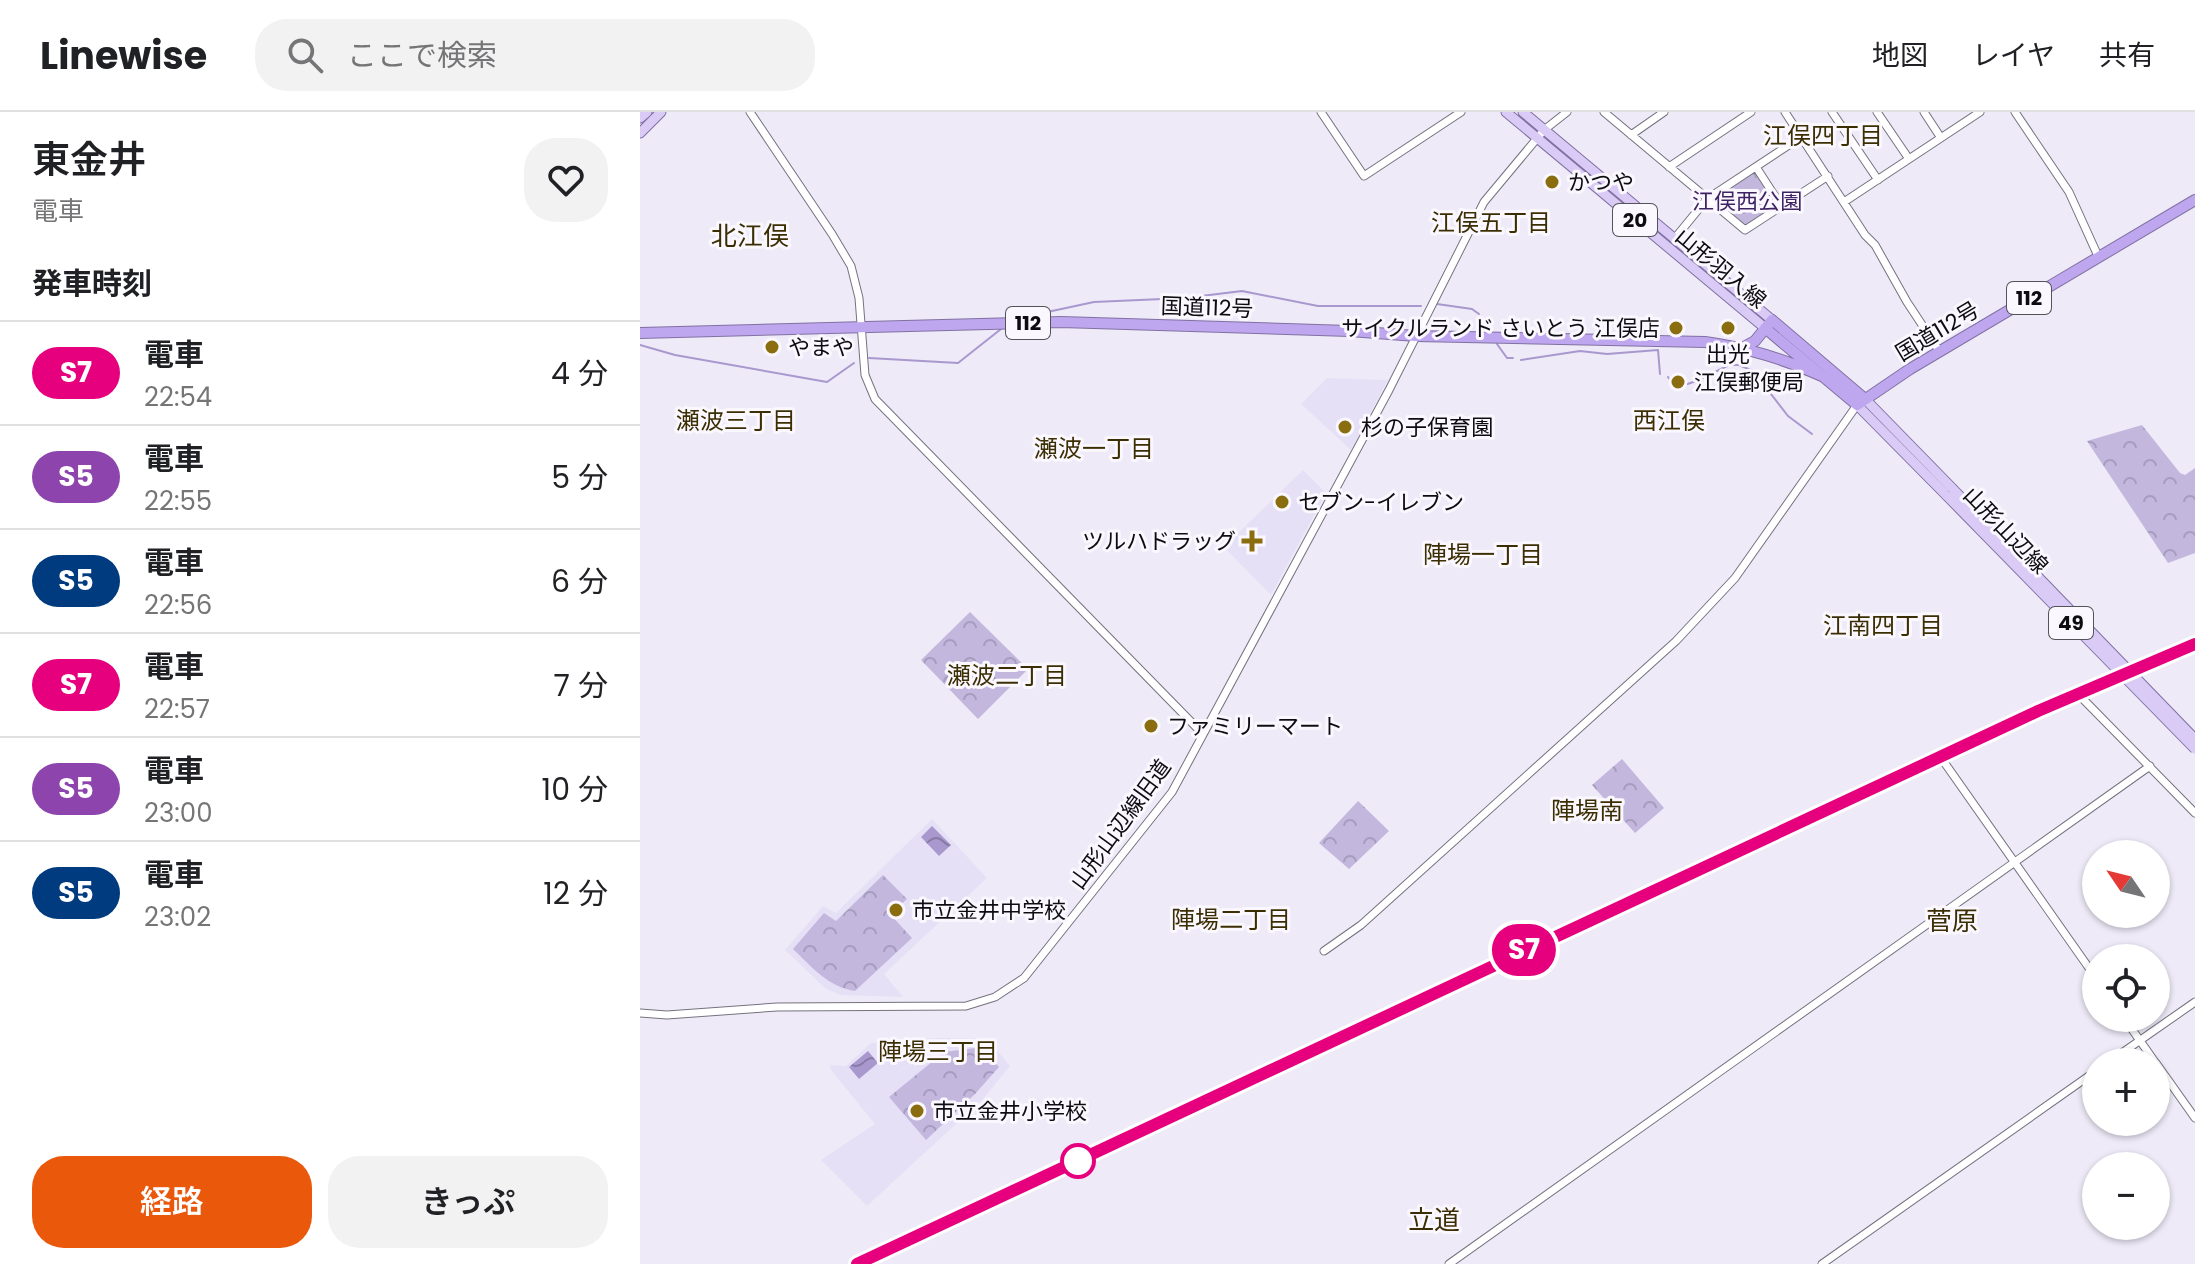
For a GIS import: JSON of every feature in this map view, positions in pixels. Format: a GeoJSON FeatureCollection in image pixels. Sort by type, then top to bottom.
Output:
{"type":"FeatureCollection","features":[{"type":"Feature","properties":{"kind":"highway","name":"国道112号"},"geometry":{"type":"LineString","coordinates":[[1861,402],[2195,200]]}},
{"type":"Feature","properties":{"kind":"highway","name":"国道112号"},"geometry":{"type":"LineString","coordinates":[[640,333],[1061,322],[1416,336],[1705,342],[1743,347],[1824,377]]}},
{"type":"Feature","properties":{"kind":"highway"},"geometry":{"type":"LineString","coordinates":[[1743,347],[1755,341],[1768,324]]}},
{"type":"Feature","properties":{"kind":"highway"},"geometry":{"type":"LineString","coordinates":[[1768,324],[1824,377],[1861,402]]}},
{"type":"Feature","properties":{"kind":"highway"},"geometry":{"type":"LineString","coordinates":[[1768,324],[1861,402]]}},
{"type":"Feature","properties":{"kind":"main road"},"geometry":{"type":"LineString","coordinates":[[640,118],[647,112]]}},
{"type":"Feature","properties":{"kind":"main road"},"geometry":{"type":"LineString","coordinates":[[640,133],[661,112]]}},
{"type":"Feature","properties":{"kind":"main road","name":"山形羽入線"},"geometry":{"type":"LineString","coordinates":[[1506,112],[1541,134],[1675,238],[1768,324]]}},
{"type":"Feature","properties":{"kind":"main road","name":"山形羽入線"},"geometry":{"type":"LineString","coordinates":[[1523,112],[1541,134],[1768,324]]}},
{"type":"Feature","properties":{"kind":"main road","name":"山形山辺線"},"geometry":{"type":"LineString","coordinates":[[1861,402],[2195,739]]}},
{"type":"Feature","properties":{"kind":"main road","name":"山形山辺線"},"geometry":{"type":"LineString","coordinates":[[1949,492],[2195,749]]}},
{"type":"Feature","properties":{"kind":"street"},"geometry":{"type":"LineString","coordinates":[[750,112],[843,250],[856,282],[865,375],[875,399],[1203,734]]}},
{"type":"Feature","properties":{"kind":"street"},"geometry":{"type":"LineString","coordinates":[[1321,112],[1364,176],[1461,112]]}},
{"type":"Feature","properties":{"kind":"street","name":"山形山辺線旧道"},"geometry":{"type":"LineString","coordinates":[[640,1013],[667,1015],[777,1007],[966,1006],[1003,993],[1024,978],[1172,792],[1416,336],[1484,202],[1541,134],[1567,112]]}},
{"type":"Feature","properties":{"kind":"street"},"geometry":{"type":"LineString","coordinates":[[1604,112],[1745,230],[1828,176]]}},
{"type":"Feature","properties":{"kind":"street"},"geometry":{"type":"LineString","coordinates":[[1631,135],[1664,112]]}},
{"type":"Feature","properties":{"kind":"street"},"geometry":{"type":"LineString","coordinates":[[1669,167],[1751,112]]}},
{"type":"Feature","properties":{"kind":"street"},"geometry":{"type":"LineString","coordinates":[[1785,112],[1865,235],[1875,245],[1940,352]]}},
{"type":"Feature","properties":{"kind":"street"},"geometry":{"type":"LineString","coordinates":[[1832,112],[1878,180]]}},
{"type":"Feature","properties":{"kind":"street"},"geometry":{"type":"LineString","coordinates":[[1877,112],[1909,159]]}},
{"type":"Feature","properties":{"kind":"street"},"geometry":{"type":"LineString","coordinates":[[1924,112],[1941,138]]}},
{"type":"Feature","properties":{"kind":"street"},"geometry":{"type":"LineString","coordinates":[[2015,112],[2069,192],[2098,256]]}},
{"type":"Feature","properties":{"kind":"street"},"geometry":{"type":"LineString","coordinates":[[1844,202],[1974,114]]}},
{"type":"Feature","properties":{"kind":"street"},"geometry":{"type":"LineString","coordinates":[[1675,238],[1707,199],[1801,137]]}},
{"type":"Feature","properties":{"kind":"street"},"geometry":{"type":"LineString","coordinates":[[1756,167],[1782,207]]}},
{"type":"Feature","properties":{"kind":"street"},"geometry":{"type":"LineString","coordinates":[[1324,951],[1361,925],[1676,641],[1735,578],[1861,402]]}},
{"type":"Feature","properties":{"kind":"street"},"geometry":{"type":"LineString","coordinates":[[2081,697],[2195,813]]}},
{"type":"Feature","properties":{"kind":"street"},"geometry":{"type":"LineString","coordinates":[[1944,762],[2082,958]]}},
{"type":"Feature","properties":{"kind":"street"},"geometry":{"type":"LineString","coordinates":[[1449,1264],[2150,766]]}},
{"type":"Feature","properties":{"kind":"street"},"geometry":{"type":"LineString","coordinates":[[2129,1048],[2195,1002]]}},
{"type":"Feature","properties":{"kind":"street"},"geometry":{"type":"LineString","coordinates":[[2134,1032],[2146,1048]]}},
{"type":"Feature","properties":{"kind":"street"},"geometry":{"type":"LineString","coordinates":[[1822,1264],[2082,1081]]}},
{"type":"Feature","properties":{"kind":"street"},"geometry":{"type":"LineString","coordinates":[[2170,1082],[2195,1118]]}},
{"type":"Feature","properties":{"kind":"shaded area","name":"杉の子保育園"},"geometry":{"type":"Polygon","coordinates":[[[1327,378],[1388,380],[1351,450],[1301,404],[1327,378]]]}},
{"type":"Feature","properties":{"kind":"shaded area"},"geometry":{"type":"Polygon","coordinates":[[[1303,470],[1326,493],[1271,595],[1224,547],[1303,470]]]}},
{"type":"Feature","properties":{"kind":"shaded area","name":"市立金井中学校"},"geometry":{"type":"Polygon","coordinates":[[[932,819],[987,878],[884,974],[903,997],[840,995],[825,988],[785,950],[823,906],[836,913],[932,819]]]}},
{"type":"Feature","properties":{"kind":"shaded area","name":"市立金井小学校"},"geometry":{"type":"Polygon","coordinates":[[[935,1038],[992,1039],[1010,1066],[983,1099],[867,1206],[821,1160],[875,1124],[830,1065],[846,1066],[871,1043],[935,1038]]]}},
{"type":"Feature","properties":{"kind":"green space","name":"江俣西公園"},"geometry":{"type":"Polygon","coordinates":[[[1756,167],[1782,207],[1745,230],[1707,199],[1756,167]]]}},
{"type":"Feature","properties":{"kind":"green space"},"geometry":{"type":"Polygon","coordinates":[[[2142,425],[2180,473],[2185,475],[2195,468],[2195,553],[2168,563],[2087,441],[2142,425]]]}},
{"type":"Feature","properties":{"kind":"green space"},"geometry":{"type":"Polygon","coordinates":[[[970,612],[1028,669],[978,719],[921,660],[970,612]]]}},
{"type":"Feature","properties":{"kind":"green space"},"geometry":{"type":"Polygon","coordinates":[[[1622,759],[1664,808],[1635,833],[1592,785],[1622,759]]]}},
{"type":"Feature","properties":{"kind":"green space"},"geometry":{"type":"Polygon","coordinates":[[[1358,801],[1389,831],[1349,869],[1319,843],[1358,801]]]}},
{"type":"Feature","properties":{"kind":"green space"},"geometry":{"type":"Polygon","coordinates":[[[883,875],[907,899],[890,914],[912,938],[855,991],[845,989],[821,975],[793,949],[824,913],[836,921],[883,875]]]}},
{"type":"Feature","properties":{"kind":"green space"},"geometry":{"type":"Polygon","coordinates":[[[983,1047],[999,1067],[926,1140],[889,1097],[944,1052],[983,1047]]]}},
{"type":"Feature","properties":{"kind":"water"},"geometry":{"type":"Polygon","coordinates":[[[932,826],[951,845],[939,856],[921,837],[932,826]]]}},
{"type":"Feature","properties":{"kind":"water"},"geometry":{"type":"Polygon","coordinates":[[[868,1051],[878,1063],[859,1079],[849,1067],[868,1051]]]}},
{"type":"Feature","properties":{"kind":"waterway"},"geometry":{"type":"LineString","coordinates":[[1024,317],[1094,302],[1185,298],[1242,291],[1318,306],[1421,306]]}},
{"type":"Feature","properties":{"kind":"waterway"},"geometry":{"type":"LineString","coordinates":[[1437,304],[1472,309],[1479,314]]}},
{"type":"Feature","properties":{"kind":"waterway"},"geometry":{"type":"LineString","coordinates":[[869,358],[958,363],[1001,329]]}},
{"type":"Feature","properties":{"kind":"waterway"},"geometry":{"type":"LineString","coordinates":[[1497,344],[1507,358],[1513,358]]}},
{"type":"Feature","properties":{"kind":"waterway"},"geometry":{"type":"LineString","coordinates":[[640,345],[675,355],[827,382],[854,363]]}},
{"type":"Feature","properties":{"kind":"waterway"},"geometry":{"type":"LineString","coordinates":[[1521,360],[1580,351],[1607,354],[1658,350],[1660,374]]}},
{"type":"Feature","properties":{"kind":"waterway"},"geometry":{"type":"LineString","coordinates":[[1668,377],[1676,388],[1729,365],[1739,365],[1753,371],[1788,416],[1812,434]]}},
{"type":"Feature","properties":{"kind":"railway"},"geometry":{"type":"LineString","coordinates":[[857,1264],[2038,711],[2195,644]]}},
{"type":"Feature","properties":{"kind":"train","name":"S7"},"geometry":{"type":"LineString","coordinates":[[857,1264],[2038,711],[2195,644]]}},
{"type":"Feature","properties":{"kind":"place","name":"かつや"},"geometry":{"type":"Point","coordinates":[1552,182]}},
{"type":"Feature","properties":{"kind":"place","name":"サイクルランド さいとう 江俣店"},"geometry":{"type":"Point","coordinates":[1676,328]}},
{"type":"Feature","properties":{"kind":"place","name":"出光"},"geometry":{"type":"Point","coordinates":[1728,328]}},
{"type":"Feature","properties":{"kind":"place","name":"やまや"},"geometry":{"type":"Point","coordinates":[772,347]}},
{"type":"Feature","properties":{"kind":"place","name":"江俣郵便局"},"geometry":{"type":"Point","coordinates":[1678,382]}},
{"type":"Feature","properties":{"kind":"place","name":"杉の子保育園"},"geometry":{"type":"Point","coordinates":[1345,427]}},
{"type":"Feature","properties":{"kind":"place","name":"セブン-イレブン"},"geometry":{"type":"Point","coordinates":[1282,502]}},
{"type":"Feature","properties":{"kind":"place","name":"ツルハドラッグ"},"geometry":{"type":"Point","coordinates":[1252,541]}},
{"type":"Feature","properties":{"kind":"place","name":"ファミリーマート"},"geometry":{"type":"Point","coordinates":[1151,726]}},
{"type":"Feature","properties":{"kind":"place","name":"市立金井中学校"},"geometry":{"type":"Point","coordinates":[896,910]}},
{"type":"Feature","properties":{"kind":"place","name":"市立金井小学校"},"geometry":{"type":"Point","coordinates":[917,1111]}},
{"type":"Feature","properties":{"kind":"district","name":"江俣四丁目"},"geometry":{"type":"Point","coordinates":[1823,136]}},
{"type":"Feature","properties":{"kind":"district","name":"江俣五丁目"},"geometry":{"type":"Point","coordinates":[1491,223]}},
{"type":"Feature","properties":{"kind":"district","name":"北江俣"},"geometry":{"type":"Point","coordinates":[750,236]}},
{"type":"Feature","properties":{"kind":"district","name":"瀬波三丁目"},"geometry":{"type":"Point","coordinates":[736,421]}},
{"type":"Feature","properties":{"kind":"district","name":"西江俣"},"geometry":{"type":"Point","coordinates":[1669,421]}},
{"type":"Feature","properties":{"kind":"district","name":"瀬波一丁目"},"geometry":{"type":"Point","coordinates":[1094,449]}},
{"type":"Feature","properties":{"kind":"district","name":"陣場一丁目"},"geometry":{"type":"Point","coordinates":[1483,555]}},
{"type":"Feature","properties":{"kind":"district","name":"江南四丁目"},"geometry":{"type":"Point","coordinates":[1883,626]}},
{"type":"Feature","properties":{"kind":"district","name":"瀬波二丁目"},"geometry":{"type":"Point","coordinates":[1007,676]}},
{"type":"Feature","properties":{"kind":"district","name":"陣場南"},"geometry":{"type":"Point","coordinates":[1587,811]}},
{"type":"Feature","properties":{"kind":"district","name":"陣場二丁目"},"geometry":{"type":"Point","coordinates":[1231,920]}},
{"type":"Feature","properties":{"kind":"district","name":"菅原"},"geometry":{"type":"Point","coordinates":[1952,921]}},
{"type":"Feature","properties":{"kind":"district","name":"陣場三丁目"},"geometry":{"type":"Point","coordinates":[938,1052]}},
{"type":"Feature","properties":{"kind":"district","name":"立道"},"geometry":{"type":"Point","coordinates":[1434,1220]}}]}
